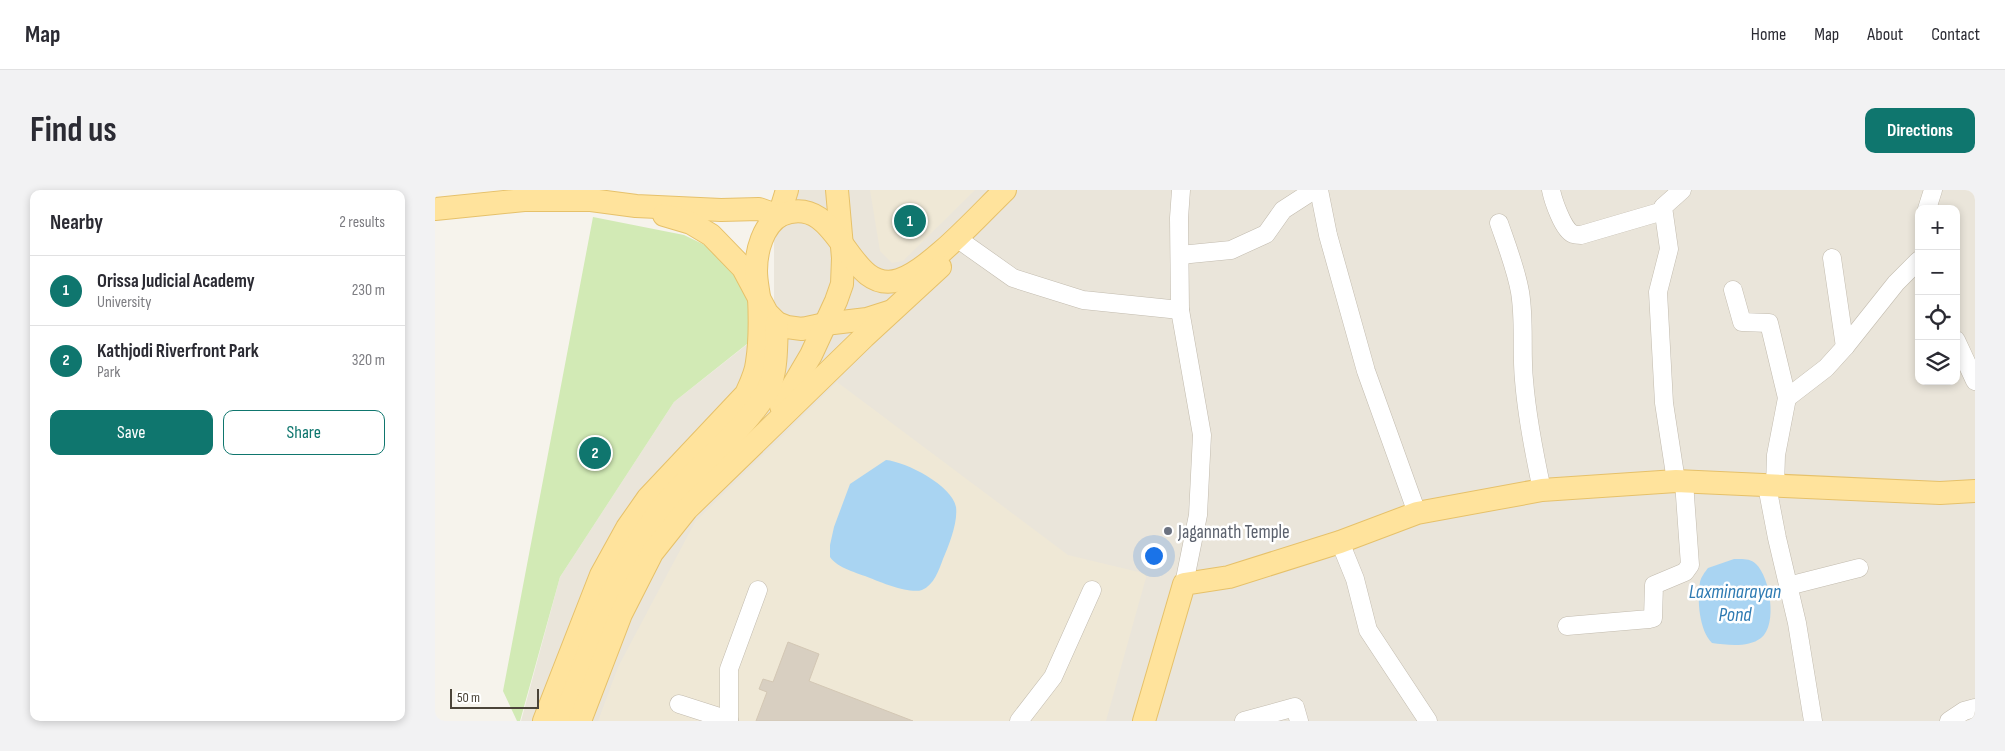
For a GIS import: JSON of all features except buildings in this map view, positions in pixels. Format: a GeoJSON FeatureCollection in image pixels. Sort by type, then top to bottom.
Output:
{"type":"FeatureCollection","features":[{"type":"Feature","properties":{"kind":"main road"},"geometry":{"type":"LineString","coordinates":[[779,216],[787,190]]}},
{"type":"Feature","properties":{"kind":"main road"},"geometry":{"type":"LineString","coordinates":[[761,438],[811,355],[842,284],[843,258],[837,190]]}},
{"type":"Feature","properties":{"kind":"main road"},"geometry":{"type":"LineString","coordinates":[[544,721],[601,575],[627,528],[648,498],[746,394],[753,379],[757,361],[759,297],[756,271],[757,255],[765,233],[779,216],[791,209],[806,208],[820,214],[832,223],[855,260],[873,276],[889,282],[900,280],[936,257],[1005,190]]}},
{"type":"Feature","properties":{"kind":"main road"},"geometry":{"type":"LineString","coordinates":[[581,721],[621,614],[652,553],[687,509],[892,311],[1023,190]]}},
{"type":"Feature","properties":{"kind":"main road"},"geometry":{"type":"LineString","coordinates":[[435,209],[524,200],[591,200],[636,206],[721,210],[759,208],[779,216]]}},
{"type":"Feature","properties":{"kind":"main road"},"geometry":{"type":"LineString","coordinates":[[636,206],[691,223],[711,235],[743,268],[767,314],[777,323],[787,327],[802,329],[825,324],[867,320],[892,311]]}},
{"type":"Feature","properties":{"kind":"main road"},"geometry":{"type":"LineString","coordinates":[[563,721],[616,583],[635,548],[658,513],[673,495],[761,402],[771,382],[776,355],[777,323]]}},
{"type":"Feature","properties":{"kind":"main road"},"geometry":{"type":"LineString","coordinates":[[1148,720],[1184,584],[1229,577],[1340,542],[1417,513],[1542,490],[1680,482],[1940,493],[1975,491]]}},
{"type":"Feature","properties":{"kind":"street"},"geometry":{"type":"LineString","coordinates":[[1181,190],[1180,310],[1202,435],[1198,515],[1184,584]]}},
{"type":"Feature","properties":{"kind":"street"},"geometry":{"type":"LineString","coordinates":[[1179,255],[1231,250],[1266,234],[1283,210],[1314,190]]}},
{"type":"Feature","properties":{"kind":"street"},"geometry":{"type":"LineString","coordinates":[[1319,190],[1328,235],[1366,371],[1417,513]]}},
{"type":"Feature","properties":{"kind":"street"},"geometry":{"type":"LineString","coordinates":[[1551,190],[1566,228],[1572,234],[1581,235],[1663,211]]}},
{"type":"Feature","properties":{"kind":"street"},"geometry":{"type":"LineString","coordinates":[[1567,626],[1649,620],[1653,618],[1653,585],[1685,572],[1690,565],[1680,482],[1664,403],[1658,292],[1669,249],[1663,207],[1682,190]]}},
{"type":"Feature","properties":{"kind":"street"},"geometry":{"type":"LineString","coordinates":[[1928,205],[1933,190]]}},
{"type":"Feature","properties":{"kind":"street"},"geometry":{"type":"LineString","coordinates":[[1499,223],[1515,269],[1520,293],[1524,347],[1523,378],[1529,429],[1542,490]]}},
{"type":"Feature","properties":{"kind":"street"},"geometry":{"type":"LineString","coordinates":[[965,244],[1013,278],[1083,300],[1180,310]]}},
{"type":"Feature","properties":{"kind":"street"},"geometry":{"type":"LineString","coordinates":[[1832,258],[1845,347]]}},
{"type":"Feature","properties":{"kind":"street"},"geometry":{"type":"LineString","coordinates":[[1787,398],[1826,368],[1896,283],[1915,264]]}},
{"type":"Feature","properties":{"kind":"street"},"geometry":{"type":"LineString","coordinates":[[1733,290],[1742,322],[1769,324],[1787,398],[1771,486],[1813,721]]}},
{"type":"Feature","properties":{"kind":"street"},"geometry":{"type":"LineString","coordinates":[[1960,349],[1975,381]]}},
{"type":"Feature","properties":{"kind":"street"},"geometry":{"type":"LineString","coordinates":[[1340,542],[1355,579],[1368,630],[1428,721]]}},
{"type":"Feature","properties":{"kind":"street"},"geometry":{"type":"LineString","coordinates":[[1788,586],[1859,568]]}},
{"type":"Feature","properties":{"kind":"street"},"geometry":{"type":"LineString","coordinates":[[679,704],[729,720],[729,669],[758,590]]}},
{"type":"Feature","properties":{"kind":"street"},"geometry":{"type":"LineString","coordinates":[[1019,721],[1053,677],[1092,590]]}},
{"type":"Feature","properties":{"kind":"street"},"geometry":{"type":"LineString","coordinates":[[1244,721],[1295,707],[1299,721]]}},
{"type":"Feature","properties":{"kind":"street"},"geometry":{"type":"LineString","coordinates":[[1949,721],[1964,711],[1975,708]]}},
{"type":"Feature","properties":{"kind":"shaded area"},"geometry":{"type":"Polygon","coordinates":[[[774,190],[1975,190],[1975,721],[521,721],[560,577],[674,402],[774,323],[774,190]]]}},
{"type":"Feature","properties":{"kind":"shaded area"},"geometry":{"type":"Polygon","coordinates":[[[870,190],[975,190],[903,261],[892,263],[880,251],[870,190]]]}},
{"type":"Feature","properties":{"kind":"shaded area"},"geometry":{"type":"Polygon","coordinates":[[[837,382],[1068,555],[1147,574],[1106,721],[598,721],[618,667],[695,522],[837,382]]]}},
{"type":"Feature","properties":{"kind":"green space"},"geometry":{"type":"Polygon","coordinates":[[[593,217],[684,235],[709,247],[758,297],[757,336],[674,402],[560,577],[520,721],[517,721],[503,691],[593,217]]]}},
{"type":"Feature","properties":{"kind":"water"},"geometry":{"type":"Polygon","coordinates":[[[886,460],[905,465],[927,476],[946,491],[953,499],[956,507],[956,520],[940,568],[930,585],[922,590],[911,591],[882,583],[843,567],[830,557],[830,545],[834,527],[850,484],[886,460]]]}},
{"type":"Feature","properties":{"kind":"water","name":"Laxminarayan Pond"},"geometry":{"type":"Polygon","coordinates":[[[1734,559],[1751,561],[1761,570],[1770,601],[1769,623],[1766,632],[1756,641],[1744,645],[1712,643],[1704,630],[1700,614],[1700,582],[1708,568],[1734,559]]]}},
{"type":"Feature","properties":{"kind":"place","name":"Orissa Judicial Academy"},"geometry":{"type":"Point","coordinates":[910,221]}},
{"type":"Feature","properties":{"kind":"place","name":"Kathjodi Riverfront Park"},"geometry":{"type":"Point","coordinates":[595,453]}},
{"type":"Feature","properties":{"kind":"place","name":"Jagannath Temple"},"geometry":{"type":"Point","coordinates":[1168,531]}}]}
